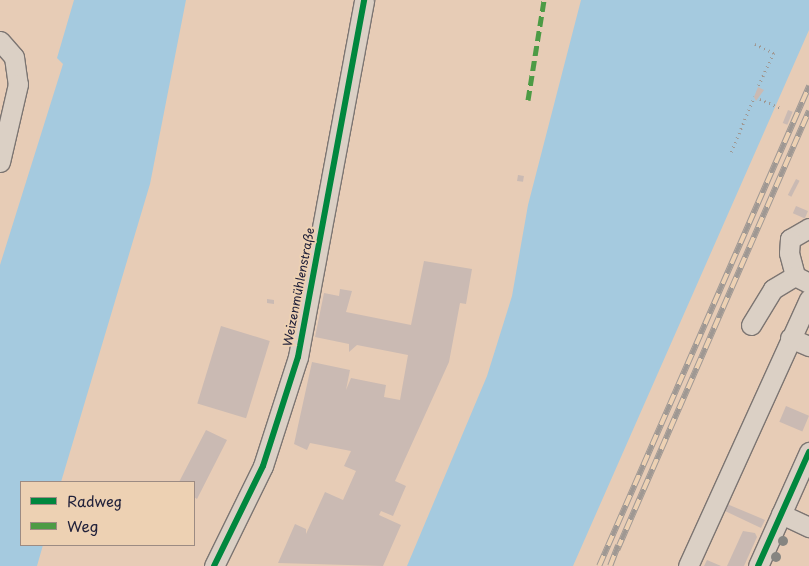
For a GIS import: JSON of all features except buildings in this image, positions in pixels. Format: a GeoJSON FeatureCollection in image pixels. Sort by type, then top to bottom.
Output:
{"type":"FeatureCollection","features":[{"type":"Feature","properties":{"kind":"street","name":"Weizenmühlenstraße"},"geometry":{"type":"LineString","coordinates":[[214,566],[263,466],[298,357],[364,0]]}},
{"type":"Feature","properties":{"kind":"street"},"geometry":{"type":"LineString","coordinates":[[0,41],[14,57],[18,84],[0,162]]}},
{"type":"Feature","properties":{"kind":"street"},"geometry":{"type":"LineString","coordinates":[[802,280],[790,269],[790,239],[798,231],[809,228]]}},
{"type":"Feature","properties":{"kind":"street"},"geometry":{"type":"LineString","coordinates":[[750,325],[772,289],[802,280]]}},
{"type":"Feature","properties":{"kind":"street"},"geometry":{"type":"LineString","coordinates":[[688,566],[809,299]]}},
{"type":"Feature","properties":{"kind":"street"},"geometry":{"type":"LineString","coordinates":[[790,338],[809,346]]}},
{"type":"Feature","properties":{"kind":"street"},"geometry":{"type":"LineString","coordinates":[[758,566],[809,452]]}},
{"type":"Feature","properties":{"kind":"street"},"geometry":{"type":"LineString","coordinates":[[782,514],[809,527]]}},
{"type":"Feature","properties":{"kind":"path"},"geometry":{"type":"LineString","coordinates":[[754,44],[774,53],[758,87]]}},
{"type":"Feature","properties":{"kind":"path"},"geometry":{"type":"LineString","coordinates":[[731,152],[754,97]]}},
{"type":"Feature","properties":{"kind":"path"},"geometry":{"type":"LineString","coordinates":[[760,99],[782,109]]}},
{"type":"Feature","properties":{"kind":"shaded area"},"geometry":{"type":"Polygon","coordinates":[[[0,0],[809,0],[809,566],[0,566],[0,0]]]}},
{"type":"Feature","properties":{"kind":"water"},"geometry":{"type":"Polygon","coordinates":[[[74,0],[186,0],[150,184],[61,481],[20,481],[20,546],[43,546],[37,566],[0,566],[0,265],[63,64],[57,58],[74,0]]]}},
{"type":"Feature","properties":{"kind":"water"},"geometry":{"type":"Polygon","coordinates":[[[581,0],[809,0],[809,30],[573,566],[407,566],[487,376],[512,296],[528,205],[581,0]]]}},
{"type":"Feature","properties":{"kind":"railway"},"geometry":{"type":"LineString","coordinates":[[599,566],[809,86]]}},
{"type":"Feature","properties":{"kind":"railway"},"geometry":{"type":"LineString","coordinates":[[617,550],[809,111]]}},
{"type":"Feature","properties":{"kind":"railway"},"geometry":{"type":"LineString","coordinates":[[610,566],[618,545]]}},
{"type":"Feature","properties":{"kind":"marked path"},"geometry":{"type":"LineString","coordinates":[[528,100],[544,0]]}},
{"type":"Feature","properties":{"kind":"cycle path"},"geometry":{"type":"LineString","coordinates":[[214,566],[263,466],[298,357],[364,0]]}},
{"type":"Feature","properties":{"kind":"cycle path"},"geometry":{"type":"LineString","coordinates":[[758,566],[809,452]]}}]}
